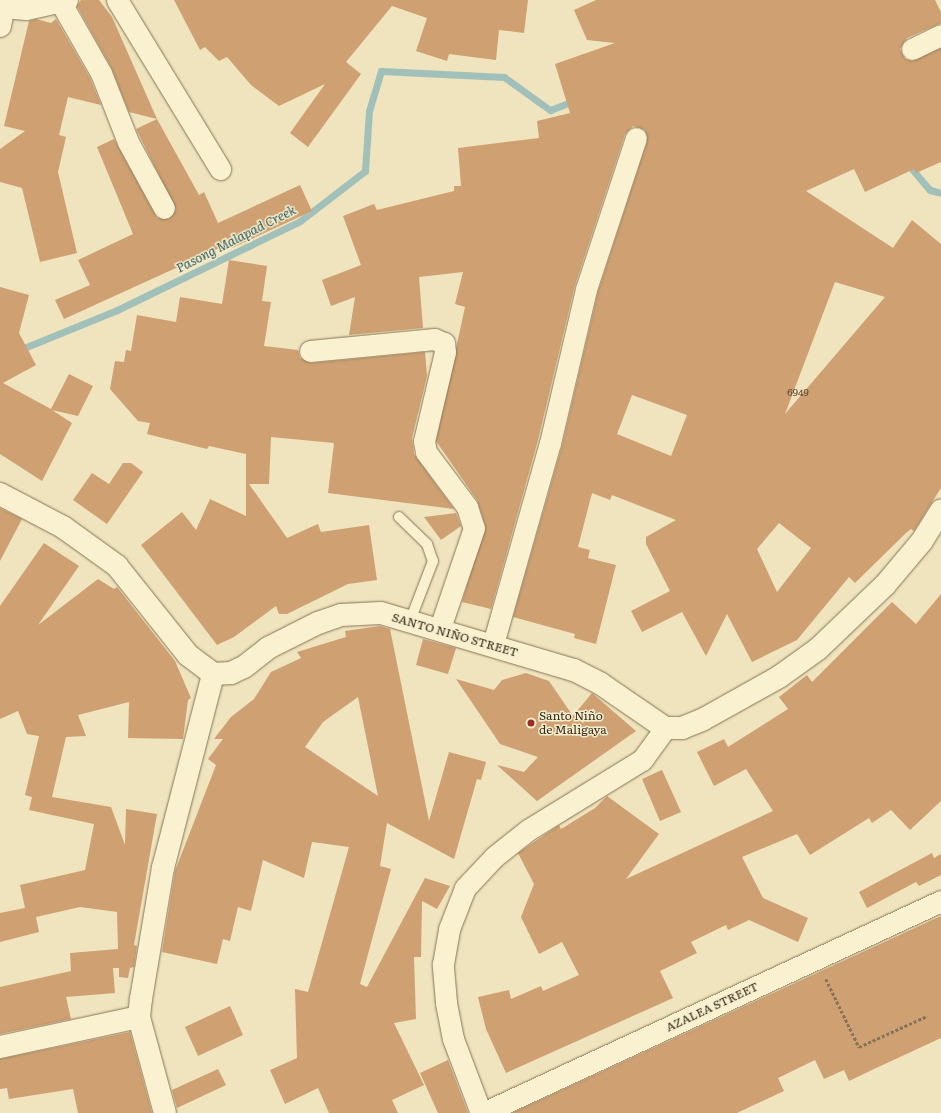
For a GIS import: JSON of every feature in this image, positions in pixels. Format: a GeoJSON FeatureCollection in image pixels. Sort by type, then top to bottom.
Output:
{"type":"FeatureCollection","features":[{"type":"Feature","properties":{"kind":"main road"},"geometry":{"type":"LineString","coordinates":[[0,494],[63,527],[118,566],[188,655],[213,674],[163,868],[139,1017],[165,1113]]}},
{"type":"Feature","properties":{"kind":"main road"},"geometry":{"type":"LineString","coordinates":[[665,728],[682,728],[715,713],[779,677],[818,649],[885,585],[922,541],[941,511]]}},
{"type":"Feature","properties":{"kind":"main road","name":"SANTO NIÑO STREET"},"geometry":{"type":"LineString","coordinates":[[213,674],[231,673],[291,635],[341,615],[381,614],[440,628],[574,670],[601,684],[665,728]]}},
{"type":"Feature","properties":{"kind":"main road"},"geometry":{"type":"LineString","coordinates":[[0,1047],[139,1017]]}},
{"type":"Feature","properties":{"kind":"street"},"geometry":{"type":"LineString","coordinates":[[117,0],[220,168]]}},
{"type":"Feature","properties":{"kind":"street"},"geometry":{"type":"LineString","coordinates":[[3,11],[26,9],[64,1],[101,73],[128,142],[164,208]]}},
{"type":"Feature","properties":{"kind":"street"},"geometry":{"type":"LineString","coordinates":[[912,49],[941,35]]}},
{"type":"Feature","properties":{"kind":"street"},"geometry":{"type":"LineString","coordinates":[[492,644],[550,443],[586,288],[636,138]]}},
{"type":"Feature","properties":{"kind":"street"},"geometry":{"type":"LineString","coordinates":[[310,351],[434,339],[444,343],[445,352],[424,441],[426,452],[467,507],[474,528],[440,628]]}},
{"type":"Feature","properties":{"kind":"street"},"geometry":{"type":"LineString","coordinates":[[482,1113],[453,1039],[446,1002],[444,964],[450,929],[465,888],[494,857],[528,830],[642,760],[665,728]]}},
{"type":"Feature","properties":{"kind":"street","name":"AZALEA STREET"},"geometry":{"type":"LineString","coordinates":[[482,1113],[941,901]]}},
{"type":"Feature","properties":{"kind":"lane"},"geometry":{"type":"LineString","coordinates":[[400,517],[427,544],[433,560],[410,621]]}},
{"type":"Feature","properties":{"kind":"path"},"geometry":{"type":"LineString","coordinates":[[817,958],[859,1047],[926,1016]]}},
{"type":"Feature","properties":{"kind":"building"},"geometry":{"type":"Polygon","coordinates":[[[81,0],[99,0],[112,17],[157,119],[129,112],[111,67],[77,6],[81,0]]]}},
{"type":"Feature","properties":{"kind":"building"},"geometry":{"type":"Polygon","coordinates":[[[174,0],[528,0],[524,33],[499,30],[496,60],[449,54],[447,61],[416,51],[427,18],[392,6],[346,62],[361,74],[308,147],[290,133],[325,84],[279,106],[251,85],[227,57],[219,61],[205,47],[200,50],[174,0]]]}},
{"type":"Feature","properties":{"kind":"building"},"geometry":{"type":"Polygon","coordinates":[[[596,0],[935,0],[941,12],[941,23],[907,38],[900,49],[905,59],[912,61],[941,48],[941,162],[916,173],[914,169],[865,192],[854,169],[806,191],[893,248],[912,220],[941,244],[941,488],[914,531],[911,529],[906,533],[855,583],[849,577],[797,640],[752,662],[727,614],[706,656],[682,612],[642,632],[631,611],[670,591],[646,544],[646,537],[676,520],[612,495],[610,500],[592,493],[578,547],[590,550],[588,558],[616,565],[596,644],[574,638],[575,634],[513,617],[562,446],[598,292],[647,142],[645,130],[633,126],[625,134],[575,285],[538,440],[491,609],[462,602],[485,525],[477,500],[436,441],[465,307],[455,304],[463,272],[419,277],[423,328],[349,335],[355,297],[331,306],[322,280],[361,265],[343,216],[374,204],[377,210],[454,191],[454,186],[461,186],[458,148],[539,138],[537,121],[570,113],[555,64],[615,43],[587,40],[574,10],[596,0]],[[835,282],[785,414],[885,297],[835,282]],[[632,395],[617,434],[671,456],[687,415],[632,395]],[[779,523],[757,549],[777,592],[811,548],[779,523]]]}},
{"type":"Feature","properties":{"kind":"building"},"geometry":{"type":"Polygon","coordinates":[[[36,19],[51,23],[56,19],[90,78],[101,105],[68,97],[59,135],[66,137],[58,172],[77,253],[40,262],[22,188],[0,182],[0,149],[25,131],[4,126],[29,21],[36,19]]]}},
{"type":"Feature","properties":{"kind":"building"},"geometry":{"type":"Polygon","coordinates":[[[157,119],[199,195],[204,192],[218,223],[300,185],[312,211],[232,248],[233,242],[64,319],[55,300],[90,285],[78,260],[133,234],[97,147],[114,139],[157,218],[169,219],[176,209],[136,129],[157,119]]]}},
{"type":"Feature","properties":{"kind":"building"},"geometry":{"type":"Polygon","coordinates":[[[229,260],[267,266],[262,301],[271,302],[264,346],[298,350],[300,358],[311,363],[425,352],[427,376],[412,438],[414,454],[454,509],[328,493],[334,443],[271,437],[269,484],[249,484],[287,538],[318,524],[321,532],[369,525],[377,580],[348,584],[287,614],[279,614],[276,606],[234,637],[217,645],[141,545],[182,512],[196,530],[210,499],[246,516],[246,454],[209,446],[207,449],[147,434],[150,423],[138,421],[110,389],[115,361],[124,362],[126,350],[131,351],[137,315],[176,322],[180,297],[222,304],[229,260]]]}},
{"type":"Feature","properties":{"kind":"building"},"geometry":{"type":"Polygon","coordinates":[[[0,287],[29,295],[19,333],[36,365],[3,383],[51,409],[69,374],[93,386],[78,416],[52,410],[72,423],[42,481],[0,454],[0,287]]]}},
{"type":"Feature","properties":{"kind":"building"},"geometry":{"type":"Polygon","coordinates":[[[123,463],[131,463],[143,472],[107,524],[73,500],[92,473],[109,484],[123,463]]]}},
{"type":"Feature","properties":{"kind":"building"},"geometry":{"type":"Polygon","coordinates":[[[0,508],[22,519],[0,561],[0,508]]]}},
{"type":"Feature","properties":{"kind":"building"},"geometry":{"type":"Polygon","coordinates":[[[456,513],[461,526],[441,540],[424,517],[456,513]]]}},
{"type":"Feature","properties":{"kind":"building"},"geometry":{"type":"Polygon","coordinates":[[[44,543],[79,566],[38,625],[98,579],[114,589],[117,587],[175,661],[191,698],[188,700],[183,739],[128,738],[129,702],[78,715],[86,736],[66,737],[52,797],[111,807],[125,845],[126,809],[157,814],[134,945],[137,946],[134,967],[130,968],[128,978],[119,977],[119,968],[113,968],[115,993],[66,997],[71,1019],[0,1034],[0,987],[71,971],[70,953],[118,949],[117,912],[80,907],[36,917],[39,932],[0,942],[0,913],[25,908],[20,885],[85,870],[94,824],[29,810],[32,797],[25,795],[39,736],[27,734],[18,711],[0,719],[0,606],[44,543]]]}},
{"type":"Feature","properties":{"kind":"building"},"geometry":{"type":"Polygon","coordinates":[[[941,594],[941,801],[910,830],[891,810],[872,823],[869,818],[810,855],[797,834],[742,857],[763,898],[808,918],[798,942],[749,920],[728,930],[726,925],[691,942],[697,953],[660,971],[673,998],[506,1073],[486,1029],[478,997],[509,990],[511,999],[541,986],[543,991],[579,975],[562,942],[539,954],[521,917],[534,884],[518,853],[559,825],[561,829],[595,808],[607,796],[659,834],[626,879],[773,811],[746,769],[714,786],[697,752],[724,739],[728,747],[788,709],[779,697],[807,675],[812,682],[892,602],[916,624],[941,594]]]}},
{"type":"Feature","properties":{"kind":"building"},"geometry":{"type":"Polygon","coordinates":[[[380,626],[390,629],[429,821],[449,752],[486,762],[481,780],[477,779],[454,859],[387,823],[380,866],[391,869],[360,984],[367,987],[425,878],[450,886],[437,909],[422,901],[421,957],[414,957],[416,1019],[394,1023],[424,1085],[392,1100],[398,1113],[329,1113],[318,1088],[285,1104],[270,1070],[297,1058],[295,989],[308,992],[349,847],[312,842],[304,878],[263,860],[251,911],[238,907],[230,941],[223,939],[217,964],[162,952],[175,871],[216,765],[208,759],[223,739],[214,739],[231,717],[254,699],[271,672],[301,658],[297,652],[346,637],[345,631],[380,626]],[[358,697],[323,722],[305,747],[378,796],[358,697]]]}},
{"type":"Feature","properties":{"kind":"building"},"geometry":{"type":"Polygon","coordinates":[[[423,639],[456,648],[448,674],[416,665],[423,639]]]}},
{"type":"Feature","properties":{"kind":"building"},"geometry":{"type":"Polygon","coordinates":[[[526,673],[549,681],[573,716],[592,693],[636,731],[537,801],[497,765],[524,772],[538,757],[500,744],[456,679],[494,690],[502,680],[526,673]]]}},
{"type":"Feature","properties":{"kind":"building"},"geometry":{"type":"Polygon","coordinates":[[[662,770],[681,812],[660,821],[642,779],[662,770]]]}},
{"type":"Feature","properties":{"kind":"building"},"geometry":{"type":"Polygon","coordinates":[[[932,853],[934,858],[941,854],[941,875],[919,886],[916,882],[867,908],[859,892],[932,853]]]}},
{"type":"Feature","properties":{"kind":"building"},"geometry":{"type":"Polygon","coordinates":[[[941,916],[941,1038],[849,1081],[844,1070],[824,1079],[815,1060],[778,1078],[784,1091],[737,1113],[512,1113],[941,916]]]}},
{"type":"Feature","properties":{"kind":"building"},"geometry":{"type":"Polygon","coordinates":[[[230,1006],[243,1035],[198,1056],[185,1027],[230,1006]]]}},
{"type":"Feature","properties":{"kind":"building"},"geometry":{"type":"Polygon","coordinates":[[[130,1032],[152,1113],[78,1113],[73,1089],[9,1099],[7,1088],[0,1089],[0,1059],[130,1032]]]}},
{"type":"Feature","properties":{"kind":"building"},"geometry":{"type":"Polygon","coordinates":[[[448,1060],[468,1113],[438,1113],[420,1073],[448,1060]]]}},
{"type":"Feature","properties":{"kind":"building"},"geometry":{"type":"Polygon","coordinates":[[[218,1069],[226,1085],[177,1108],[172,1090],[218,1069]]]}},
{"type":"Feature","properties":{"kind":"waterway","name":"Pasong Malapad Creek"},"geometry":{"type":"LineString","coordinates":[[19,350],[117,310],[300,221],[365,171],[369,111],[381,71],[504,77],[550,110],[576,100]]}},
{"type":"Feature","properties":{"kind":"waterway","name":"Pasong Malapad Creek"},"geometry":{"type":"LineString","coordinates":[[907,163],[930,190],[941,193]]}},
{"type":"Feature","properties":{"kind":"place","name":"Santo Niño de Maligaya"},"geometry":{"type":"Point","coordinates":[531,723]}}]}
